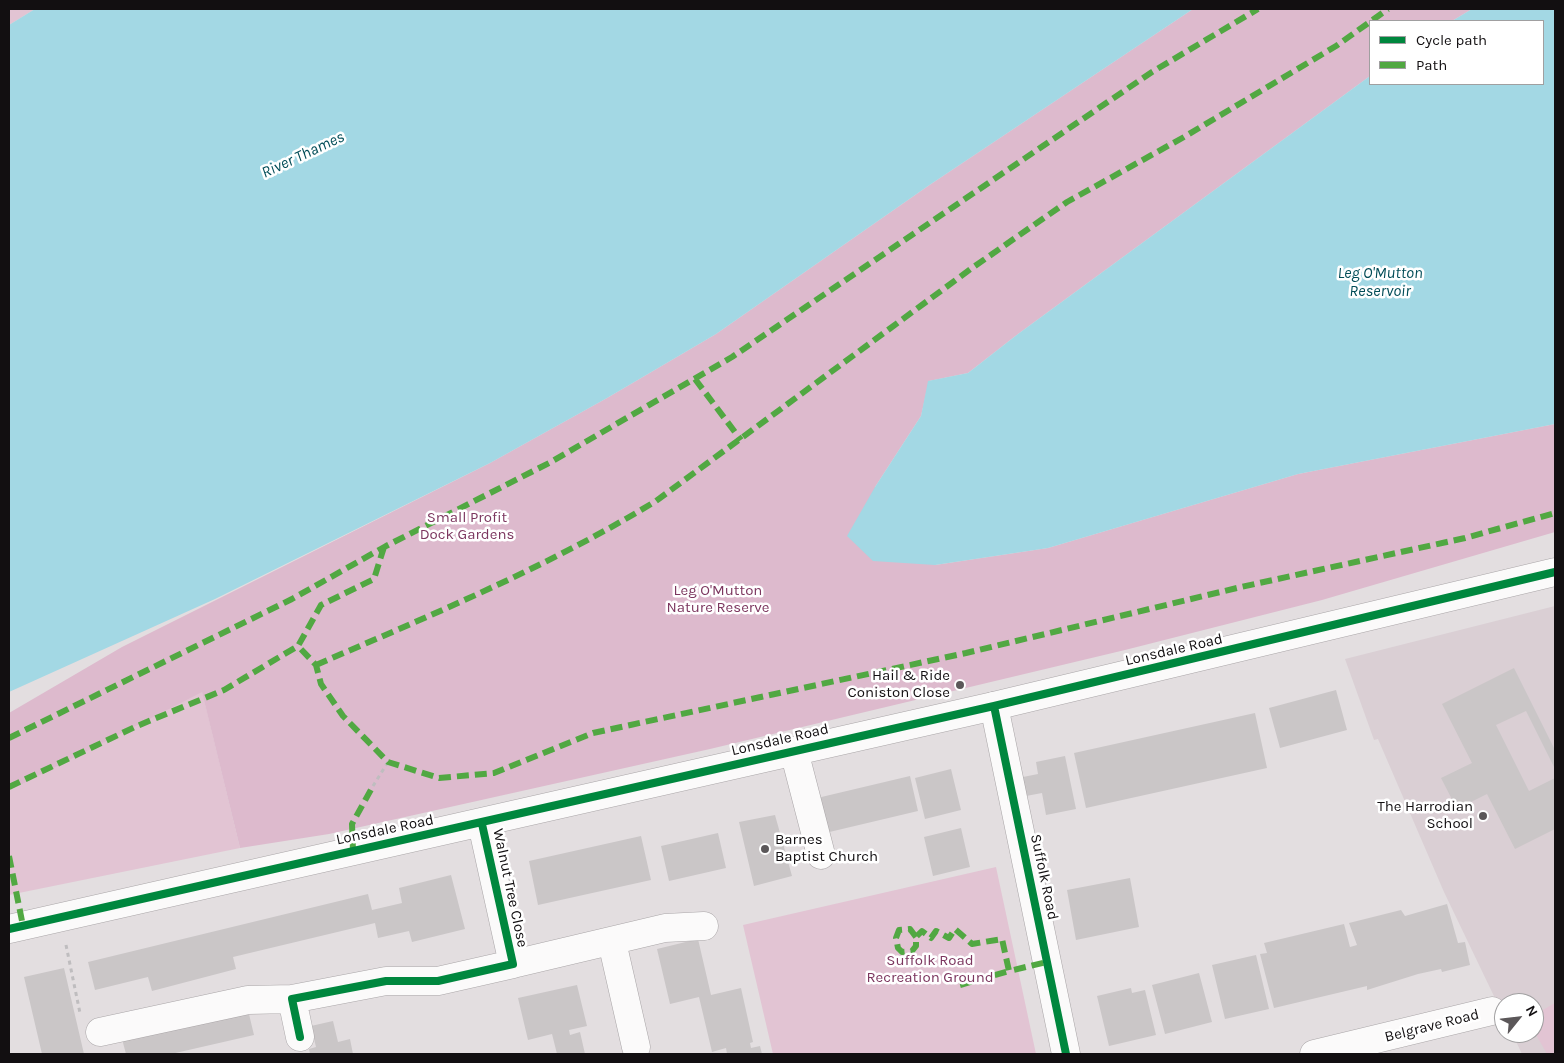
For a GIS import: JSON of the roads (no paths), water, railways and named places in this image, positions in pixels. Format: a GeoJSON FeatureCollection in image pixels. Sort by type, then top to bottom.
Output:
{"type":"FeatureCollection","features":[{"type":"Feature","properties":{"kind":"main road","name":"Lonsdale Road"},"geometry":{"type":"LineString","coordinates":[[9,930],[482,824],[794,750],[994,706],[1555,572]]}},
{"type":"Feature","properties":{"kind":"main road","name":"Suffolk Road"},"geometry":{"type":"LineString","coordinates":[[994,706],[1066,1054]]}},
{"type":"Feature","properties":{"kind":"main road"},"geometry":{"type":"LineString","coordinates":[[794,750],[821,856]]}},
{"type":"Feature","properties":{"kind":"main road","name":"Walnut Tree Close"},"geometry":{"type":"LineString","coordinates":[[482,824],[513,964]]}},
{"type":"Feature","properties":{"kind":"main road","name":"Walnut Tree Close"},"geometry":{"type":"LineString","coordinates":[[100,1032],[248,1000],[292,999],[386,982],[438,981],[612,942],[665,928],[704,926]]}},
{"type":"Feature","properties":{"kind":"main road"},"geometry":{"type":"LineString","coordinates":[[612,942],[636,1047]]}},
{"type":"Feature","properties":{"kind":"main road"},"geometry":{"type":"LineString","coordinates":[[292,999],[300,1037]]}},
{"type":"Feature","properties":{"kind":"main road","name":"Belgrave Road"},"geometry":{"type":"LineString","coordinates":[[1314,1054],[1492,1011]]}},
{"type":"Feature","properties":{"kind":"water","name":"River Thames"},"geometry":{"type":"Polygon","coordinates":[[[35,9],[1193,9],[928,186],[716,334],[607,398],[490,463],[215,599],[9,692],[9,25],[35,9]]]}},
{"type":"Feature","properties":{"kind":"water","name":"Leg O'Mutton Reservoir"},"geometry":{"type":"Polygon","coordinates":[[[1472,9],[1555,9],[1555,424],[1298,474],[1048,548],[935,565],[873,561],[847,536],[875,487],[921,416],[928,381],[968,373],[1018,334],[1369,77],[1369,85],[1544,85],[1544,20],[1454,20],[1472,9]]]}},
{"type":"Feature","properties":{"kind":"place","name":"Hail & Ride Coniston Close"},"geometry":{"type":"Point","coordinates":[960,685]}},
{"type":"Feature","properties":{"kind":"place","name":"The Harrodian School"},"geometry":{"type":"Point","coordinates":[1483,816]}},
{"type":"Feature","properties":{"kind":"place","name":"Barnes Baptist Church"},"geometry":{"type":"Point","coordinates":[765,849]}},
{"type":"Feature","properties":{"kind":"park label","name":"Small Profit Dock Gardens"},"geometry":{"type":"Point","coordinates":[467,526]}},
{"type":"Feature","properties":{"kind":"park label","name":"Leg O'Mutton Nature Reserve"},"geometry":{"type":"Point","coordinates":[718,600]}},
{"type":"Feature","properties":{"kind":"park label","name":"Suffolk Road Recreation Ground"},"geometry":{"type":"Point","coordinates":[930,970]}}]}
